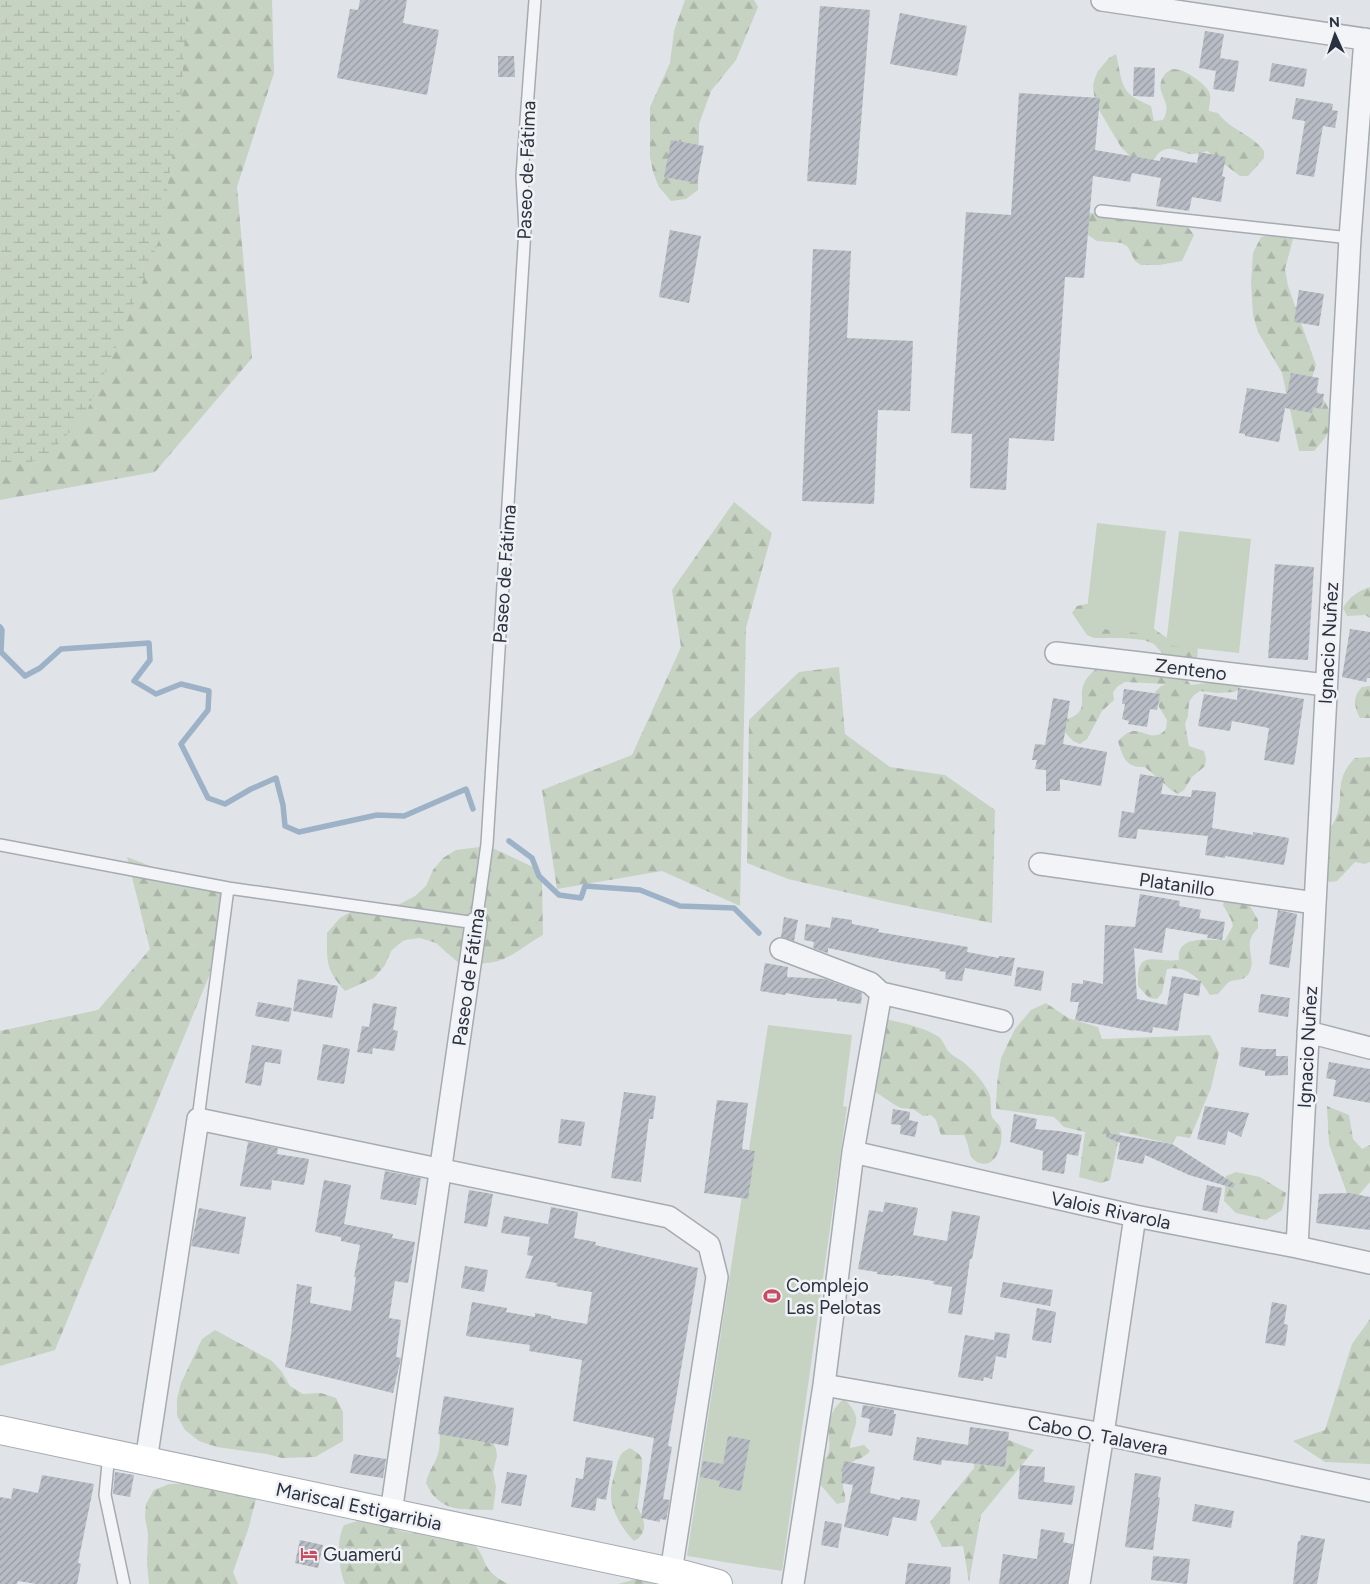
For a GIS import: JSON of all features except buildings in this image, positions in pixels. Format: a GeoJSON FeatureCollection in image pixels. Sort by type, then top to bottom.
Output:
{"type":"FeatureCollection","features":[{"type":"Feature","properties":{"kind":"street"},"geometry":{"type":"LineString","coordinates":[[1103,0],[1368,40]]}},
{"type":"Feature","properties":{"kind":"street","name":"Ignacio Nuñez"},"geometry":{"type":"LineString","coordinates":[[1297,1247],[1350,238],[1368,40]]}},
{"type":"Feature","properties":{"kind":"street","name":"Zenteno"},"geometry":{"type":"LineString","coordinates":[[1056,653],[1326,685]]}},
{"type":"Feature","properties":{"kind":"street","name":"Platanillo"},"geometry":{"type":"LineString","coordinates":[[1040,864],[1315,903]]}},
{"type":"Feature","properties":{"kind":"street","name":"Paseo de Fátima"},"geometry":{"type":"LineString","coordinates":[[391,1513],[476,923]]}},
{"type":"Feature","properties":{"kind":"street"},"geometry":{"type":"LineString","coordinates":[[781,949],[870,983],[881,993],[1002,1021]]}},
{"type":"Feature","properties":{"kind":"street"},"geometry":{"type":"LineString","coordinates":[[793,1584],[824,1385],[854,1152],[881,993]]}},
{"type":"Feature","properties":{"kind":"street"},"geometry":{"type":"LineString","coordinates":[[1308,1032],[1370,1048]]}},
{"type":"Feature","properties":{"kind":"street"},"geometry":{"type":"LineString","coordinates":[[146,1461],[198,1119],[669,1217],[709,1245],[717,1277],[680,1577]]}},
{"type":"Feature","properties":{"kind":"street","name":"Valois Rivarola"},"geometry":{"type":"LineString","coordinates":[[854,1152],[1134,1216],[1370,1263]]}},
{"type":"Feature","properties":{"kind":"street"},"geometry":{"type":"LineString","coordinates":[[1079,1584],[1103,1434],[1134,1216]]}},
{"type":"Feature","properties":{"kind":"street","name":"Cabo O. Talavera"},"geometry":{"type":"LineString","coordinates":[[824,1385],[1103,1434],[1370,1491]]}},
{"type":"Feature","properties":{"kind":"street","name":"Mariscal Estigarribia"},"geometry":{"type":"LineString","coordinates":[[0,1430],[718,1584]]}},
{"type":"Feature","properties":{"kind":"lane","name":"Paseo de Fátima"},"geometry":{"type":"LineString","coordinates":[[476,923],[487,844],[525,229],[522,176],[535,0]]}},
{"type":"Feature","properties":{"kind":"lane"},"geometry":{"type":"LineString","coordinates":[[1101,211],[1350,238]]}},
{"type":"Feature","properties":{"kind":"lane"},"geometry":{"type":"LineString","coordinates":[[0,845],[228,888],[476,923]]}},
{"type":"Feature","properties":{"kind":"lane"},"geometry":{"type":"LineString","coordinates":[[198,1119],[228,888]]}},
{"type":"Feature","properties":{"kind":"lane"},"geometry":{"type":"LineString","coordinates":[[109,1454],[105,1495],[124,1584]]}},
{"type":"Feature","properties":{"kind":"green space"},"geometry":{"type":"Polygon","coordinates":[[[0,0],[187,0],[181,102],[159,240],[120,339],[84,417],[44,459],[0,468],[0,0]]]}},
{"type":"Feature","properties":{"kind":"green space"},"geometry":{"type":"Polygon","coordinates":[[[170,0],[272,0],[274,73],[237,187],[252,358],[155,472],[0,500],[0,265],[170,0]]]}},
{"type":"Feature","properties":{"kind":"green space"},"geometry":{"type":"Polygon","coordinates":[[[685,0],[754,0],[758,7],[736,60],[711,91],[699,124],[698,190],[686,199],[671,201],[659,187],[653,172],[650,157],[650,107],[670,63],[674,31],[685,0]]]}},
{"type":"Feature","properties":{"kind":"green space"},"geometry":{"type":"Polygon","coordinates":[[[1116,54],[1121,78],[1126,90],[1134,98],[1151,106],[1154,121],[1163,120],[1166,113],[1166,103],[1160,85],[1162,79],[1169,71],[1181,71],[1195,78],[1208,90],[1210,97],[1209,111],[1218,113],[1229,124],[1259,145],[1264,151],[1264,158],[1248,176],[1240,176],[1207,151],[1191,154],[1168,149],[1160,152],[1150,165],[1143,169],[1121,147],[1095,103],[1093,85],[1098,71],[1109,58],[1116,54]]]}},
{"type":"Feature","properties":{"kind":"green space"},"geometry":{"type":"Polygon","coordinates":[[[1132,207],[1164,211],[1185,223],[1194,235],[1182,261],[1159,265],[1141,265],[1135,261],[1128,247],[1122,243],[1097,241],[1083,232],[1083,214],[1111,215],[1132,207]]]}},
{"type":"Feature","properties":{"kind":"green space"},"geometry":{"type":"Polygon","coordinates":[[[1277,233],[1293,239],[1285,269],[1288,286],[1316,365],[1311,381],[1309,380],[1323,399],[1331,415],[1329,431],[1314,451],[1299,451],[1282,373],[1258,332],[1253,315],[1251,283],[1253,253],[1261,237],[1277,233]]]}},
{"type":"Feature","properties":{"kind":"green space"},"geometry":{"type":"Polygon","coordinates":[[[734,502],[772,533],[746,628],[740,906],[662,871],[557,889],[542,790],[632,755],[681,647],[672,590],[734,502]]]}},
{"type":"Feature","properties":{"kind":"green space"},"geometry":{"type":"Polygon","coordinates":[[[1097,523],[1166,531],[1153,635],[1085,627],[1097,523]]]}},
{"type":"Feature","properties":{"kind":"green space"},"geometry":{"type":"Polygon","coordinates":[[[1179,531],[1251,539],[1239,653],[1166,645],[1179,531]]]}},
{"type":"Feature","properties":{"kind":"green space"},"geometry":{"type":"Polygon","coordinates":[[[1370,587],[1370,618],[1365,615],[1347,616],[1343,608],[1348,601],[1370,587]]]}},
{"type":"Feature","properties":{"kind":"green space"},"geometry":{"type":"Polygon","coordinates":[[[1094,604],[1147,624],[1167,638],[1196,643],[1197,658],[1186,679],[1191,685],[1229,680],[1236,681],[1241,688],[1234,692],[1200,691],[1189,702],[1188,716],[1185,724],[1189,746],[1204,751],[1206,759],[1205,766],[1192,777],[1184,790],[1178,794],[1145,767],[1129,764],[1118,741],[1131,732],[1136,731],[1154,735],[1161,734],[1166,729],[1167,720],[1159,707],[1155,692],[1166,684],[1125,682],[1118,686],[1113,692],[1114,700],[1102,711],[1087,739],[1080,744],[1073,741],[1061,728],[1063,720],[1073,717],[1082,707],[1084,683],[1091,673],[1101,666],[1170,662],[1154,644],[1144,640],[1094,638],[1087,635],[1072,613],[1077,606],[1094,604]]]}},
{"type":"Feature","properties":{"kind":"green space"},"geometry":{"type":"Polygon","coordinates":[[[839,667],[845,734],[890,767],[945,775],[995,810],[992,923],[892,903],[788,879],[747,863],[749,720],[799,672],[839,667]]]}},
{"type":"Feature","properties":{"kind":"green space"},"geometry":{"type":"Polygon","coordinates":[[[1370,686],[1370,718],[1360,718],[1355,706],[1355,698],[1362,687],[1370,686]]]}},
{"type":"Feature","properties":{"kind":"green space"},"geometry":{"type":"Polygon","coordinates":[[[1370,757],[1370,862],[1365,864],[1355,862],[1337,881],[1330,882],[1323,875],[1318,841],[1335,820],[1340,803],[1341,781],[1348,766],[1355,758],[1370,757]]]}},
{"type":"Feature","properties":{"kind":"green space"},"geometry":{"type":"Polygon","coordinates":[[[488,846],[533,867],[542,881],[543,935],[504,959],[462,966],[436,943],[420,938],[404,940],[391,951],[385,965],[374,978],[345,991],[334,977],[327,958],[327,933],[340,918],[368,902],[384,905],[400,904],[415,896],[426,886],[433,870],[443,858],[456,850],[488,846]]]}},
{"type":"Feature","properties":{"kind":"green space"},"geometry":{"type":"Polygon","coordinates":[[[127,857],[223,894],[209,976],[55,1350],[0,1366],[0,1031],[98,1010],[150,949],[127,857]]]}},
{"type":"Feature","properties":{"kind":"green space"},"geometry":{"type":"Polygon","coordinates":[[[1225,897],[1246,899],[1258,920],[1258,928],[1250,940],[1252,962],[1247,976],[1243,979],[1229,982],[1218,994],[1210,995],[1193,975],[1181,969],[1167,969],[1162,993],[1157,999],[1149,998],[1138,986],[1140,966],[1144,961],[1148,960],[1179,960],[1179,952],[1188,943],[1203,940],[1225,940],[1233,926],[1223,905],[1225,897]]]}},
{"type":"Feature","properties":{"kind":"green space"},"geometry":{"type":"Polygon","coordinates":[[[1046,1003],[1068,1018],[1098,1027],[1102,1039],[1210,1035],[1219,1053],[1211,1088],[1190,1138],[1177,1136],[1172,1144],[1120,1132],[1110,1180],[1101,1183],[1079,1177],[1085,1132],[1064,1127],[1054,1117],[996,1109],[1001,1058],[1015,1029],[1031,1010],[1046,1003]]]}},
{"type":"Feature","properties":{"kind":"green space"},"geometry":{"type":"Polygon","coordinates":[[[881,1018],[918,1027],[939,1037],[948,1051],[973,1071],[986,1087],[991,1101],[992,1117],[1001,1129],[1002,1135],[1000,1148],[994,1159],[989,1163],[984,1164],[974,1160],[964,1135],[941,1135],[936,1120],[931,1115],[923,1116],[913,1109],[901,1108],[868,1087],[863,1031],[881,1018]]]}},
{"type":"Feature","properties":{"kind":"green space","name":"Complejo Las Pelotas"},"geometry":{"type":"Polygon","coordinates":[[[768,1025],[852,1035],[843,1106],[847,1107],[782,1571],[687,1556],[768,1025]]]}},
{"type":"Feature","properties":{"kind":"green space"},"geometry":{"type":"Polygon","coordinates":[[[1327,1106],[1349,1115],[1353,1139],[1362,1149],[1370,1145],[1370,1182],[1357,1197],[1348,1196],[1329,1144],[1327,1106]]]}},
{"type":"Feature","properties":{"kind":"green space"},"geometry":{"type":"Polygon","coordinates":[[[1236,1172],[1260,1177],[1286,1193],[1282,1210],[1266,1220],[1236,1213],[1224,1201],[1226,1176],[1236,1172]]]}},
{"type":"Feature","properties":{"kind":"green space"},"geometry":{"type":"Polygon","coordinates":[[[1370,1319],[1370,1464],[1325,1462],[1293,1441],[1325,1430],[1352,1344],[1370,1319]]]}},
{"type":"Feature","properties":{"kind":"green space"},"geometry":{"type":"Polygon","coordinates":[[[215,1330],[272,1361],[282,1372],[290,1386],[303,1394],[321,1393],[336,1398],[343,1412],[343,1441],[315,1457],[282,1458],[217,1447],[199,1441],[185,1430],[177,1416],[177,1399],[181,1383],[202,1339],[215,1330]]]}},
{"type":"Feature","properties":{"kind":"green space"},"geometry":{"type":"Polygon","coordinates":[[[844,1399],[851,1406],[856,1418],[850,1448],[864,1445],[870,1451],[848,1466],[843,1484],[845,1502],[837,1504],[819,1483],[815,1469],[827,1456],[831,1416],[844,1399]]]}},
{"type":"Feature","properties":{"kind":"green space"},"geometry":{"type":"Polygon","coordinates":[[[442,1418],[490,1435],[497,1456],[493,1472],[496,1487],[493,1510],[470,1510],[448,1506],[430,1491],[426,1483],[440,1446],[442,1418]]]}},
{"type":"Feature","properties":{"kind":"green space"},"geometry":{"type":"Polygon","coordinates":[[[1001,1437],[1034,1450],[981,1515],[969,1582],[963,1546],[942,1547],[930,1522],[974,1468],[975,1447],[1001,1437]]]}},
{"type":"Feature","properties":{"kind":"green space"},"geometry":{"type":"Polygon","coordinates":[[[630,1448],[642,1459],[637,1507],[644,1521],[644,1530],[639,1538],[634,1541],[625,1531],[618,1518],[611,1498],[612,1483],[619,1459],[630,1448]]]}},
{"type":"Feature","properties":{"kind":"green space"},"geometry":{"type":"Polygon","coordinates":[[[234,1482],[249,1485],[256,1499],[248,1530],[233,1572],[238,1584],[149,1584],[147,1564],[148,1533],[145,1518],[146,1504],[154,1490],[169,1484],[234,1482]]]}},
{"type":"Feature","properties":{"kind":"green space"},"geometry":{"type":"Polygon","coordinates":[[[368,1518],[410,1533],[447,1534],[465,1539],[478,1549],[491,1572],[508,1584],[345,1584],[339,1554],[341,1531],[344,1525],[368,1518]]]}},
{"type":"Feature","properties":{"kind":"green space"},"geometry":{"type":"Polygon","coordinates":[[[655,1574],[657,1584],[618,1584],[655,1574]]]}},
{"type":"Feature","properties":{"kind":"waterway"},"geometry":{"type":"LineString","coordinates":[[0,627],[2,630],[1,652],[25,676],[40,668],[61,649],[149,643],[150,660],[134,681],[156,694],[181,684],[209,691],[208,710],[181,744],[208,798],[225,804],[251,789],[276,778],[283,805],[285,826],[299,832],[377,815],[404,816],[466,789],[473,809]]}},
{"type":"Feature","properties":{"kind":"waterway"},"geometry":{"type":"LineString","coordinates":[[509,841],[532,858],[539,876],[559,895],[581,898],[585,886],[640,890],[680,906],[734,908],[759,933]]}},
{"type":"Feature","properties":{"kind":"place","name":"Complejo Las Pelotas"},"geometry":{"type":"Point","coordinates":[772,1296]}},
{"type":"Feature","properties":{"kind":"place","name":"Guamerú"},"geometry":{"type":"Point","coordinates":[309,1554]}}]}
